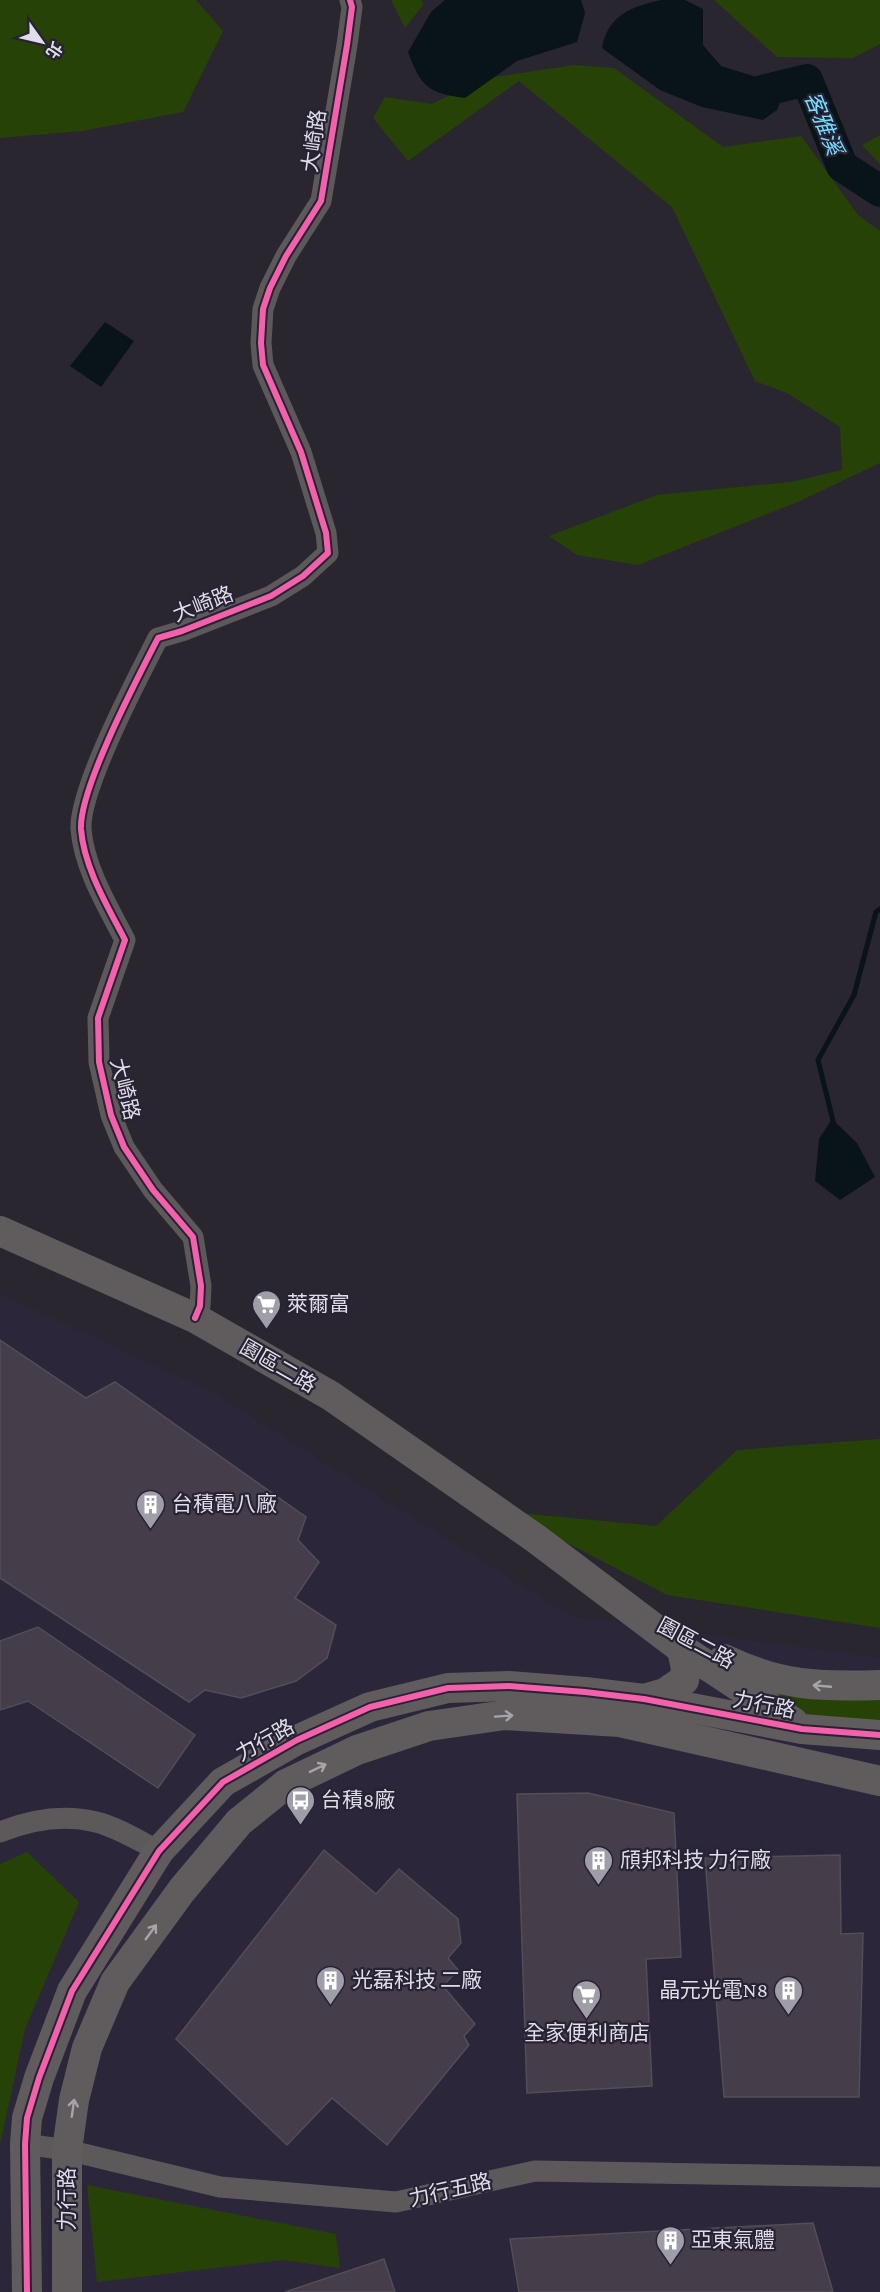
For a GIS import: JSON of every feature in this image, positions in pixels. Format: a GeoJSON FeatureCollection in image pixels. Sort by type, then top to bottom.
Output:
{"type":"FeatureCollection","features":[{"type":"Feature","properties":{"kind":"street","name":"大崎路"},"geometry":{"type":"LineString","coordinates":[[195,1318],[200,1306],[201,1286],[193,1237],[153,1190],[124,1147],[111,1115],[99,1062],[98,1018],[125,940],[101,892],[81,829],[86,801],[102,758],[158,638],[182,632],[271,596],[303,576],[328,553],[326,532],[301,452],[262,365],[261,332],[263,309],[270,288],[286,256],[321,201],[347,45],[352,7],[350,0]]}},
{"type":"Feature","properties":{"kind":"street","name":"園區二路"},"geometry":{"type":"LineString","coordinates":[[0,1231],[195,1318],[331,1396],[675,1635],[767,1677],[823,1687],[880,1685]]}},
{"type":"Feature","properties":{"kind":"street","name":"園區二路"},"geometry":{"type":"LineString","coordinates":[[535,1539],[682,1649],[802,1729],[839,1772]]}},
{"type":"Feature","properties":{"kind":"street"},"geometry":{"type":"LineString","coordinates":[[644,1699],[665,1693],[684,1680],[686,1669],[682,1649]]}},
{"type":"Feature","properties":{"kind":"street","name":"力行路"},"geometry":{"type":"LineString","coordinates":[[27,2292],[25,2144],[27,2118],[39,2078],[72,1991],[159,1851],[223,1782],[297,1740],[370,1707],[448,1688],[499,1687],[644,1699],[802,1729],[880,1735]]}},
{"type":"Feature","properties":{"kind":"street","name":"力行路"},"geometry":{"type":"LineString","coordinates":[[67,2292],[67,2150],[74,2100],[87,2048],[116,1982],[182,1890],[239,1822],[286,1784],[357,1750],[429,1726],[505,1715],[620,1722],[880,1781]]}},
{"type":"Feature","properties":{"kind":"street"},"geometry":{"type":"LineString","coordinates":[[0,1832],[25,1822],[63,1819],[96,1822],[159,1851]]}},
{"type":"Feature","properties":{"kind":"street","name":"力行五路"},"geometry":{"type":"LineString","coordinates":[[25,2144],[67,2150],[220,2187],[396,2202],[535,2171],[880,2177]]}},
{"type":"Feature","properties":{"kind":"shaded area"},"geometry":{"type":"Polygon","coordinates":[[[445,0],[581,0],[585,13],[577,42],[517,61],[465,98],[442,94],[428,86],[417,73],[408,52],[431,12],[445,0]]]}},
{"type":"Feature","properties":{"kind":"shaded area"},"geometry":{"type":"Polygon","coordinates":[[[661,0],[685,0],[703,9],[703,45],[721,66],[786,86],[777,110],[763,120],[702,107],[660,90],[602,48],[610,28],[622,14],[661,0]]]}},
{"type":"Feature","properties":{"kind":"shaded area"},"geometry":{"type":"Polygon","coordinates":[[[105,322],[134,341],[101,387],[70,366],[105,322]]]}},
{"type":"Feature","properties":{"kind":"shaded area"},"geometry":{"type":"Polygon","coordinates":[[[832,1119],[857,1143],[875,1177],[840,1200],[815,1181],[819,1139],[832,1119]]]}},
{"type":"Feature","properties":{"kind":"shaded area"},"geometry":{"type":"Polygon","coordinates":[[[0,1294],[210,1391],[570,1616],[880,1658],[880,2292],[0,2292],[0,1294]]]}},
{"type":"Feature","properties":{"kind":"green space"},"geometry":{"type":"Polygon","coordinates":[[[0,0],[196,0],[223,31],[183,112],[82,131],[0,138],[0,0]]]}},
{"type":"Feature","properties":{"kind":"green space"},"geometry":{"type":"Polygon","coordinates":[[[391,0],[422,0],[423,5],[405,28],[391,0]]]}},
{"type":"Feature","properties":{"kind":"green space"},"geometry":{"type":"Polygon","coordinates":[[[714,0],[880,0],[880,44],[853,58],[777,57],[714,0]]]}},
{"type":"Feature","properties":{"kind":"green space"},"geometry":{"type":"Polygon","coordinates":[[[574,65],[614,68],[723,147],[801,136],[858,215],[880,231],[880,463],[800,501],[638,565],[577,555],[549,536],[657,495],[791,482],[842,470],[840,427],[787,393],[755,381],[672,207],[519,81],[408,161],[373,118],[385,97],[432,104],[482,79],[574,65]]]}},
{"type":"Feature","properties":{"kind":"green space"},"geometry":{"type":"Polygon","coordinates":[[[880,135],[880,164],[862,145],[880,135]]]}},
{"type":"Feature","properties":{"kind":"green space"},"geometry":{"type":"Polygon","coordinates":[[[880,1439],[880,1628],[667,1595],[508,1512],[656,1526],[737,1450],[880,1439]]]}},
{"type":"Feature","properties":{"kind":"green space"},"geometry":{"type":"Polygon","coordinates":[[[749,1684],[880,1695],[880,1721],[806,1721],[749,1684]]]}},
{"type":"Feature","properties":{"kind":"green space"},"geometry":{"type":"Polygon","coordinates":[[[27,1852],[79,1902],[25,2029],[0,2145],[0,1864],[27,1852]]]}},
{"type":"Feature","properties":{"kind":"green space"},"geometry":{"type":"Polygon","coordinates":[[[87,2185],[336,2234],[340,2268],[283,2260],[97,2282],[87,2185]]]}},
{"type":"Feature","properties":{"kind":"building","name":"台積電八廠"},"geometry":{"type":"Polygon","coordinates":[[[0,1340],[86,1398],[115,1382],[306,1517],[298,1540],[319,1562],[295,1598],[336,1625],[327,1658],[296,1681],[241,1698],[205,1690],[189,1702],[0,1578],[0,1340]]]}},
{"type":"Feature","properties":{"kind":"building"},"geometry":{"type":"Polygon","coordinates":[[[38,1627],[195,1735],[158,1788],[28,1701],[0,1710],[0,1641],[38,1627]]]}},
{"type":"Feature","properties":{"kind":"building","name":"頎邦科技 力行廠"},"geometry":{"type":"Polygon","coordinates":[[[588,1793],[674,1813],[681,1957],[646,1959],[652,2086],[527,2093],[517,1794],[588,1793]]]}},
{"type":"Feature","properties":{"kind":"building","name":"光磊科技 二廠"},"geometry":{"type":"Polygon","coordinates":[[[324,1850],[376,1894],[399,1869],[458,1919],[461,1943],[448,1958],[458,1970],[443,1986],[475,2024],[464,2036],[469,2045],[387,2145],[332,2098],[287,2145],[176,2039],[324,1850]]]}},
{"type":"Feature","properties":{"kind":"building","name":"晶元光電N8"},"geometry":{"type":"Polygon","coordinates":[[[840,1855],[841,1934],[863,1933],[859,2097],[724,2097],[705,1858],[840,1855]]]}},
{"type":"Feature","properties":{"kind":"building","name":"亞東氣體"},"geometry":{"type":"Polygon","coordinates":[[[813,2223],[833,2292],[519,2292],[510,2239],[813,2223]]]}},
{"type":"Feature","properties":{"kind":"building"},"geometry":{"type":"Polygon","coordinates":[[[384,2259],[395,2292],[285,2292],[384,2259]]]}},
{"type":"Feature","properties":{"kind":"waterway","name":"客雅溪"},"geometry":{"type":"LineString","coordinates":[[762,91],[807,80],[842,166],[880,191]]}},
{"type":"Feature","properties":{"kind":"waterway"},"geometry":{"type":"LineString","coordinates":[[834,1125],[818,1060],[854,995],[876,912],[880,909]]}},
{"type":"Feature","properties":{"kind":"cycle path"},"geometry":{"type":"LineString","coordinates":[[195,1318],[200,1306],[201,1286],[193,1237],[153,1190],[124,1147],[111,1115],[99,1062],[98,1018],[125,940],[98,887],[87,858],[81,829],[83,811],[89,788],[111,733],[158,638],[182,631],[271,596],[303,576],[328,553],[326,533],[301,452],[263,365],[261,343],[263,309],[270,288],[286,256],[321,201],[347,45],[352,7],[350,0]]}},
{"type":"Feature","properties":{"kind":"cycle path"},"geometry":{"type":"LineString","coordinates":[[27,2292],[25,2144],[27,2118],[39,2078],[72,1991],[159,1851],[223,1782],[297,1740],[370,1707],[448,1688],[509,1686],[585,1692],[644,1699],[802,1729],[880,1735]]}},
{"type":"Feature","properties":{"kind":"place","name":"萊爾富"},"geometry":{"type":"Point","coordinates":[266,1330]}},
{"type":"Feature","properties":{"kind":"place","name":"台積電八廠"},"geometry":{"type":"Point","coordinates":[151,1530]}},
{"type":"Feature","properties":{"kind":"place","name":"台積8廠"},"geometry":{"type":"Point","coordinates":[300,1826]}},
{"type":"Feature","properties":{"kind":"place","name":"頎邦科技 力行廠"},"geometry":{"type":"Point","coordinates":[599,1886]}},
{"type":"Feature","properties":{"kind":"place","name":"光磊科技 二廠"},"geometry":{"type":"Point","coordinates":[331,2006]}},
{"type":"Feature","properties":{"kind":"place","name":"晶元光電N8"},"geometry":{"type":"Point","coordinates":[789,2016]}},
{"type":"Feature","properties":{"kind":"place","name":"全家便利商店"},"geometry":{"type":"Point","coordinates":[587,2020]}},
{"type":"Feature","properties":{"kind":"place","name":"亞東氣體"},"geometry":{"type":"Point","coordinates":[670,2266]}}]}
